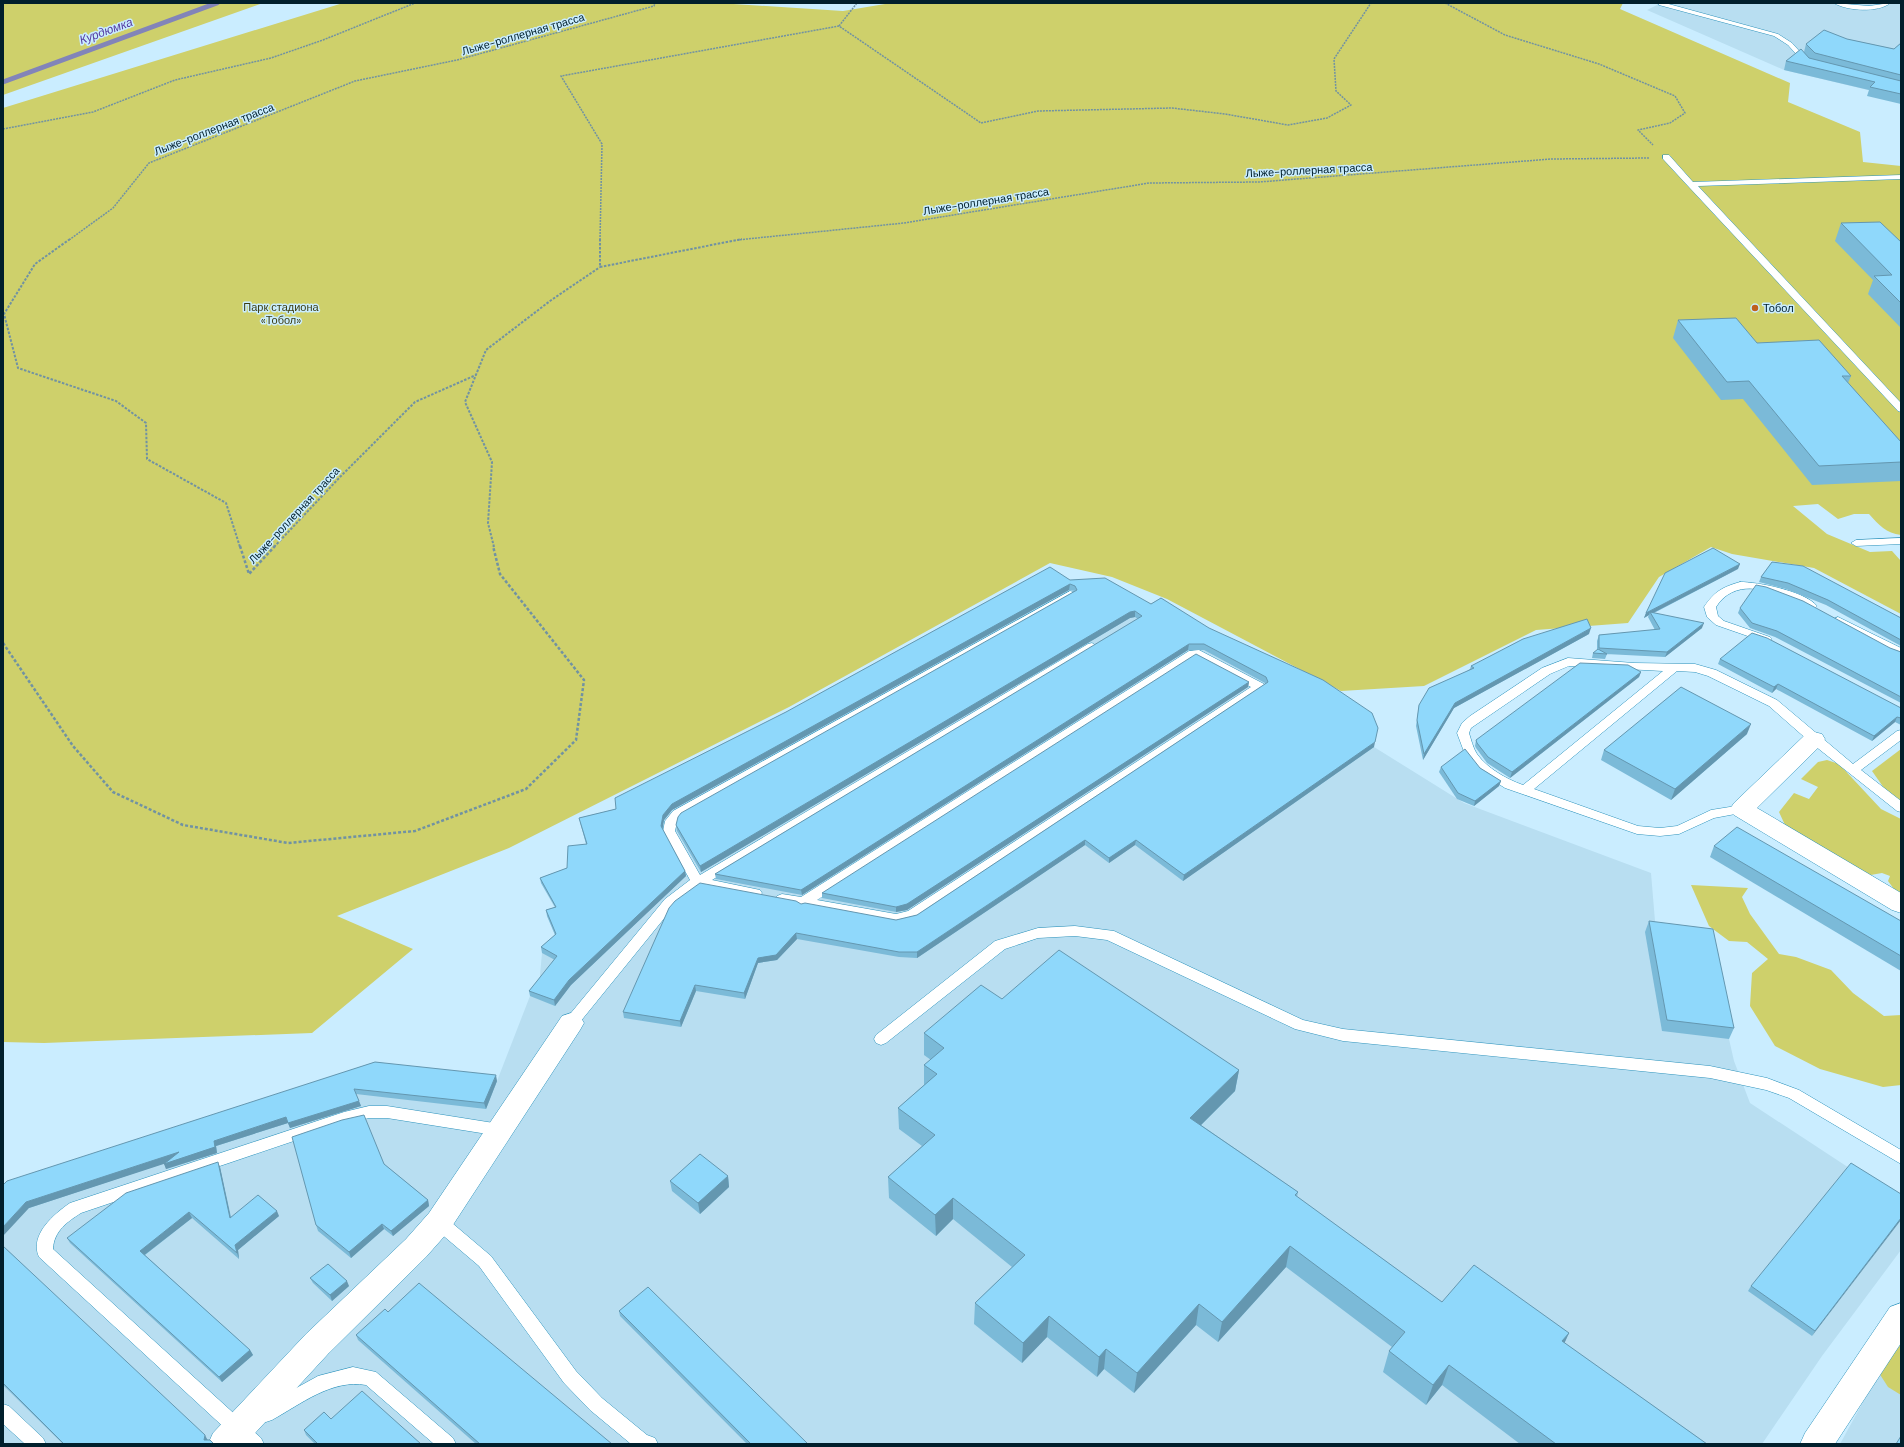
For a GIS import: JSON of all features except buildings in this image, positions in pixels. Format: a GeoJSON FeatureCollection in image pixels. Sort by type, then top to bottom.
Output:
{"type":"FeatureCollection","features":[{"type":"Feature","properties":{"kind":"street"},"geometry":{"type":"LineString","coordinates":[[1814,739],[1742,809],[1901,904]]}},
{"type":"Feature","properties":{"kind":"street"},"geometry":{"type":"LineString","coordinates":[[239,1439],[317,1344],[416,1248],[439,1222],[571,1023]]}},
{"type":"Feature","properties":{"kind":"street"},"geometry":{"type":"LineString","coordinates":[[1816,1444],[1901,1317]]}},
{"type":"Feature","properties":{"kind":"lane"},"geometry":{"type":"LineString","coordinates":[[1837,3],[1854,7],[1879,8],[1887,3]]}},
{"type":"Feature","properties":{"kind":"lane"},"geometry":{"type":"LineString","coordinates":[[1661,4],[1776,36],[1787,42],[1795,49],[1801,59],[1815,66]]}},
{"type":"Feature","properties":{"kind":"lane"},"geometry":{"type":"LineString","coordinates":[[1666,158],[1901,408]]}},
{"type":"Feature","properties":{"kind":"lane"},"geometry":{"type":"LineString","coordinates":[[1691,184],[1901,177]]}},
{"type":"Feature","properties":{"kind":"lane"},"geometry":{"type":"LineString","coordinates":[[1856,543],[1901,541]]}},
{"type":"Feature","properties":{"kind":"lane"},"geometry":{"type":"LineString","coordinates":[[1777,644],[1756,634],[1720,623],[1713,617],[1710,607],[1716,597],[1729,588],[1744,585],[1791,595],[1901,653]]}},
{"type":"Feature","properties":{"kind":"lane"},"geometry":{"type":"LineString","coordinates":[[802,902],[1193,654],[1200,654],[1260,687],[912,916],[896,919],[768,896],[698,882],[670,831],[671,822],[677,814],[1070,594]]}},
{"type":"Feature","properties":{"kind":"lane"},"geometry":{"type":"LineString","coordinates":[[571,1023],[670,902],[698,882],[1100,642]]}},
{"type":"Feature","properties":{"kind":"lane"},"geometry":{"type":"LineString","coordinates":[[1742,809],[1711,814],[1679,830],[1660,832],[1637,830],[1509,784],[1484,769],[1470,754],[1463,733],[1466,726],[1474,719],[1546,671],[1568,662],[1634,667],[1695,668],[1712,673],[1773,704],[1814,739],[1901,808]]}},
{"type":"Feature","properties":{"kind":"lane"},"geometry":{"type":"LineString","coordinates":[[1525,790],[1675,667]]}},
{"type":"Feature","properties":{"kind":"lane"},"geometry":{"type":"LineString","coordinates":[[1853,770],[1901,734]]}},
{"type":"Feature","properties":{"kind":"lane"},"geometry":{"type":"LineString","coordinates":[[881,1039],[1000,945],[1038,933],[1075,930],[1109,935],[1300,1025],[1343,1035],[1710,1072],[1767,1084],[1794,1094],[1901,1158]]}},
{"type":"Feature","properties":{"kind":"lane"},"geometry":{"type":"LineString","coordinates":[[447,1444],[370,1378],[353,1375],[324,1382],[239,1439],[45,1252],[45,1242],[51,1227],[62,1216],[76,1208],[344,1118],[369,1112],[387,1112],[500,1130]]}},
{"type":"Feature","properties":{"kind":"lane"},"geometry":{"type":"LineString","coordinates":[[439,1222],[486,1261],[570,1377],[596,1404],[642,1442],[648,1444]]}},
{"type":"Feature","properties":{"kind":"lane"},"geometry":{"type":"LineString","coordinates":[[3,1412],[37,1444]]}},
{"type":"Feature","properties":{"kind":"path"},"geometry":{"type":"LineString","coordinates":[[3,129],[93,112],[176,80],[271,58],[323,40],[416,3]]}},
{"type":"Feature","properties":{"kind":"path","name":"Лыже-роллерная трасса"},"geometry":{"type":"LineString","coordinates":[[476,375],[415,402],[341,476],[249,574],[226,503],[147,459],[146,423],[116,401],[18,368],[4,314],[35,264],[113,208],[149,163],[273,116],[355,81],[457,60],[654,6],[655,3]]}},
{"type":"Feature","properties":{"kind":"path"},"geometry":{"type":"LineString","coordinates":[[600,267],[602,144],[561,76],[839,26],[856,3]]}},
{"type":"Feature","properties":{"kind":"path"},"geometry":{"type":"LineString","coordinates":[[839,26],[981,124],[1038,111],[1172,108],[1225,114],[1288,125],[1327,118],[1351,105],[1336,91],[1334,59],[1371,3]]}},
{"type":"Feature","properties":{"kind":"path"},"geometry":{"type":"LineString","coordinates":[[1445,3],[1505,36],[1599,64],[1676,96],[1685,113],[1670,123],[1638,130],[1666,158]]}},
{"type":"Feature","properties":{"kind":"path","name":"Лыже-роллерная трасса"},"geometry":{"type":"LineString","coordinates":[[3,643],[73,746],[113,792],[183,825],[288,843],[415,832],[526,789],[576,740],[584,680],[500,574],[488,523],[492,462],[465,402],[486,350],[550,301],[600,267],[747,238],[904,223],[1149,183],[1260,182],[1551,159],[1666,158]]}},
{"type":"Feature","properties":{"kind":"shaded area"},"geometry":{"type":"Polygon","coordinates":[[[1661,3],[1901,3],[1901,104],[1872,91],[1784,70],[1647,10],[1661,3]]]}},
{"type":"Feature","properties":{"kind":"shaded area"},"geometry":{"type":"Polygon","coordinates":[[[1050,573],[1376,733],[1374,747],[1464,803],[1651,873],[1656,933],[1729,1039],[1734,1061],[1750,1103],[1901,1202],[1901,1250],[1822,1356],[1762,1444],[3,1444],[3,1191],[377,1067],[497,1081],[530,996],[539,986],[542,953],[557,939],[547,916],[557,912],[541,883],[568,873],[588,850],[580,823],[617,814],[1050,573]]]}},
{"type":"Feature","properties":{"kind":"shaded area"},"geometry":{"type":"Polygon","coordinates":[[[1901,1344],[1901,1444],[1840,1444],[1879,1373],[1901,1344]]]}},
{"type":"Feature","properties":{"kind":"green space"},"geometry":{"type":"Polygon","coordinates":[[[3,3],[263,3],[3,95],[3,3]]]}},
{"type":"Feature","properties":{"kind":"green space","name":"Парк стадиона «Тобол»"},"geometry":{"type":"Polygon","coordinates":[[[343,3],[718,3],[843,11],[891,3],[1623,3],[1620,9],[1790,83],[1788,102],[1860,132],[1863,162],[1901,166],[1901,535],[1887,530],[1869,514],[1854,514],[1838,519],[1818,504],[1793,506],[1827,534],[1870,552],[1892,551],[1901,561],[1901,614],[1814,568],[1732,554],[1711,547],[1659,577],[1628,623],[1536,630],[1424,686],[1341,691],[1167,599],[1112,577],[1050,563],[789,707],[509,848],[337,916],[413,949],[312,1033],[44,1043],[3,1042],[3,108],[343,3]]]}},
{"type":"Feature","properties":{"kind":"green space"},"geometry":{"type":"Polygon","coordinates":[[[1901,749],[1901,802],[1884,788],[1872,771],[1901,749]]]}},
{"type":"Feature","properties":{"kind":"green space"},"geometry":{"type":"Polygon","coordinates":[[[1827,760],[1839,764],[1881,809],[1901,819],[1901,895],[1897,893],[1888,881],[1890,876],[1882,873],[1865,876],[1785,825],[1779,812],[1794,793],[1809,799],[1818,787],[1801,779],[1818,762],[1827,760]]]}},
{"type":"Feature","properties":{"kind":"green space"},"geometry":{"type":"Polygon","coordinates":[[[1691,885],[1748,888],[1742,897],[1750,914],[1779,954],[1796,957],[1831,970],[1853,993],[1884,1016],[1901,1015],[1901,1085],[1883,1087],[1820,1069],[1775,1046],[1750,1006],[1752,973],[1768,959],[1747,942],[1729,941],[1709,926],[1691,885]]]}},
{"type":"Feature","properties":{"kind":"green space"},"geometry":{"type":"Polygon","coordinates":[[[1901,1344],[1901,1395],[1888,1387],[1879,1373],[1901,1344]]]}},
{"type":"Feature","properties":{"kind":"waterway","name":"Курдюмка"},"geometry":{"type":"LineString","coordinates":[[3,82],[217,3]]}},
{"type":"Feature","properties":{"kind":"place","name":"Тобол"},"geometry":{"type":"Point","coordinates":[1755,308]}}]}
